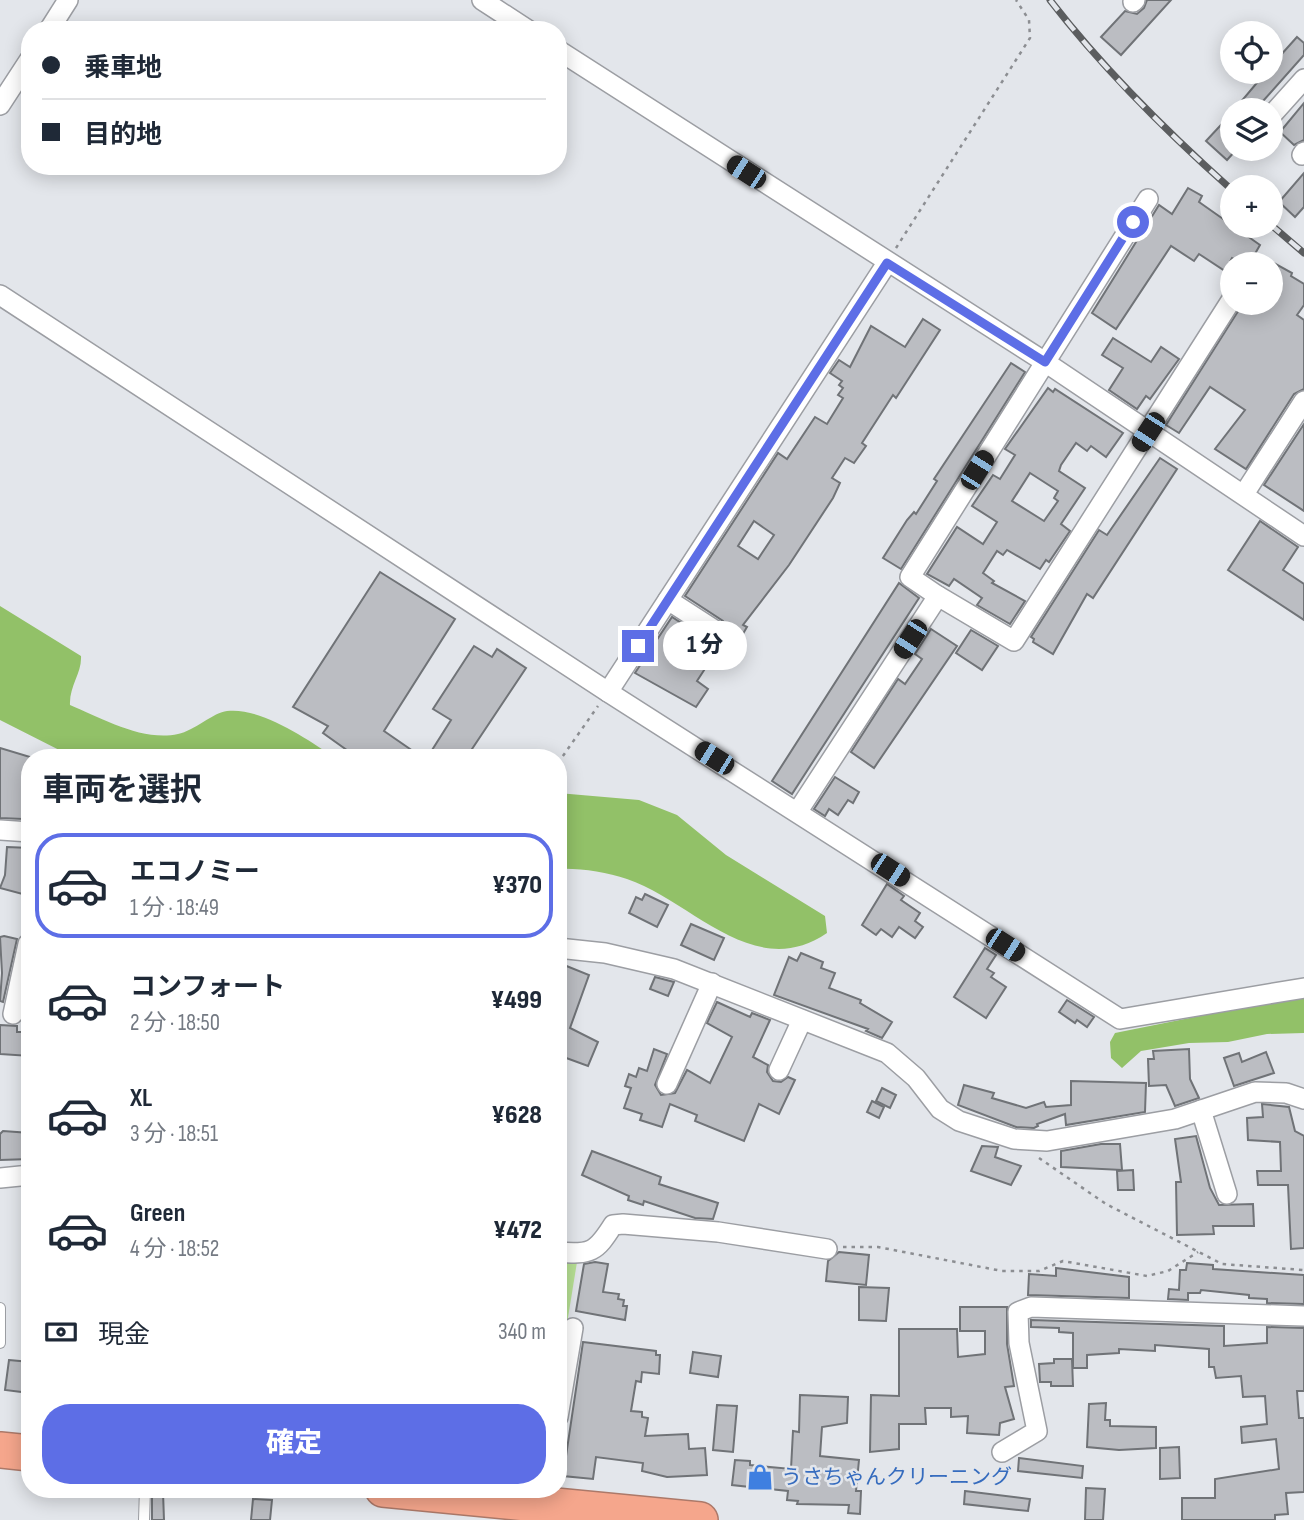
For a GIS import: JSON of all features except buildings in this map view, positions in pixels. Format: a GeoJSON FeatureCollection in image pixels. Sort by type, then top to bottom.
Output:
{"type":"FeatureCollection","features":[{"type":"Feature","properties":{"kind":"highway"},"geometry":{"type":"LineString","coordinates":[[0,1450],[21,1452]]}},
{"type":"Feature","properties":{"kind":"highway"},"geometry":{"type":"LineString","coordinates":[[442,1498],[514,1511],[552,1498],[700,1520]]}},
{"type":"Feature","properties":{"kind":"street"},"geometry":{"type":"LineString","coordinates":[[54,21],[68,0]]}},
{"type":"Feature","properties":{"kind":"street"},"geometry":{"type":"LineString","coordinates":[[482,0],[514,21]]}},
{"type":"Feature","properties":{"kind":"street"},"geometry":{"type":"LineString","coordinates":[[567,56],[1045,362],[1304,536]]}},
{"type":"Feature","properties":{"kind":"street"},"geometry":{"type":"LineString","coordinates":[[0,104],[21,72]]}},
{"type":"Feature","properties":{"kind":"street"},"geometry":{"type":"LineString","coordinates":[[1283,102],[1304,79]]}},
{"type":"Feature","properties":{"kind":"street"},"geometry":{"type":"LineString","coordinates":[[1148,199],[910,577],[1014,641],[1222,315]]}},
{"type":"Feature","properties":{"kind":"street"},"geometry":{"type":"LineString","coordinates":[[608,692],[887,263]]}},
{"type":"Feature","properties":{"kind":"street"},"geometry":{"type":"LineString","coordinates":[[0,295],[608,692],[1120,1019],[1304,988]]}},
{"type":"Feature","properties":{"kind":"street"},"geometry":{"type":"LineString","coordinates":[[1244,494],[1304,401]]}},
{"type":"Feature","properties":{"kind":"street"},"geometry":{"type":"LineString","coordinates":[[798,811],[938,596]]}},
{"type":"Feature","properties":{"kind":"street"},"geometry":{"type":"LineString","coordinates":[[667,600],[716,631]]}},
{"type":"Feature","properties":{"kind":"street"},"geometry":{"type":"LineString","coordinates":[[2,835],[21,833]]}},
{"type":"Feature","properties":{"kind":"street"},"geometry":{"type":"LineString","coordinates":[[567,949],[638,961],[712,983],[887,1053],[916,1078],[940,1109],[959,1121],[1033,1142],[1175,1119],[1255,1092],[1286,1093],[1304,1099]]}},
{"type":"Feature","properties":{"kind":"street"},"geometry":{"type":"LineString","coordinates":[[14,1013],[21,978]]}},
{"type":"Feature","properties":{"kind":"street"},"geometry":{"type":"LineString","coordinates":[[667,1084],[712,983]]}},
{"type":"Feature","properties":{"kind":"street"},"geometry":{"type":"LineString","coordinates":[[779,1070],[802,1020]]}},
{"type":"Feature","properties":{"kind":"street"},"geometry":{"type":"LineString","coordinates":[[1201,1110],[1227,1194]]}},
{"type":"Feature","properties":{"kind":"street"},"geometry":{"type":"LineString","coordinates":[[0,1178],[21,1176]]}},
{"type":"Feature","properties":{"kind":"street"},"geometry":{"type":"LineString","coordinates":[[567,1252],[591,1253],[600,1246],[613,1225],[623,1224],[718,1232],[827,1249]]}},
{"type":"Feature","properties":{"kind":"street"},"geometry":{"type":"LineString","coordinates":[[1002,1452],[1037,1431],[1019,1343],[1018,1312],[1031,1307],[1304,1317]]}},
{"type":"Feature","properties":{"kind":"street"},"geometry":{"type":"LineString","coordinates":[[567,1364],[573,1328]]}},
{"type":"Feature","properties":{"kind":"lane"},"geometry":{"type":"LineString","coordinates":[[0,1308],[0,1343]]}},
{"type":"Feature","properties":{"kind":"lane"},"geometry":{"type":"LineString","coordinates":[[144,1520],[145,1498]]}},
{"type":"Feature","properties":{"kind":"path"},"geometry":{"type":"LineString","coordinates":[[887,263],[1030,38],[1029,20],[1016,0]]}},
{"type":"Feature","properties":{"kind":"path"},"geometry":{"type":"LineString","coordinates":[[567,750],[608,692]]}},
{"type":"Feature","properties":{"kind":"path"},"geometry":{"type":"LineString","coordinates":[[1033,1142],[1036,1157],[1106,1204],[1222,1264],[1304,1270]]}},
{"type":"Feature","properties":{"kind":"path"},"geometry":{"type":"LineString","coordinates":[[827,1249],[878,1247],[1002,1271],[1039,1271],[1063,1261],[1146,1276],[1168,1271],[1198,1252]]}},
{"type":"Feature","properties":{"kind":"green space"},"geometry":{"type":"Polygon","coordinates":[[[0,606],[81,656],[70,705],[137,732],[165,736],[184,732],[222,712],[241,711],[269,719],[322,749],[57,749],[0,720],[0,606]]]}},
{"type":"Feature","properties":{"kind":"green space"},"geometry":{"type":"Polygon","coordinates":[[[567,794],[639,800],[677,815],[726,855],[825,916],[827,933],[800,946],[774,949],[749,944],[627,879],[567,869],[567,794]]]}},
{"type":"Feature","properties":{"kind":"green space"},"geometry":{"type":"Polygon","coordinates":[[[1304,995],[1304,1033],[1267,1034],[1228,1042],[1189,1043],[1141,1051],[1122,1068],[1111,1058],[1110,1042],[1115,1033],[1304,995]]]}},
{"type":"Feature","properties":{"kind":"green space"},"geometry":{"type":"Polygon","coordinates":[[[567,1261],[577,1262],[567,1324],[567,1261]]]}},
{"type":"Feature","properties":{"kind":"railway"},"geometry":{"type":"LineString","coordinates":[[1050,0],[1136,99],[1220,179]]}},
{"type":"Feature","properties":{"kind":"railway"},"geometry":{"type":"LineString","coordinates":[[1283,235],[1304,253]]}},
{"type":"Feature","properties":{"kind":"place","name":"うさちゃんクリーニング"},"geometry":{"type":"Point","coordinates":[760,1477]}},
{"type":"Feature","properties":{"kind":"route"},"geometry":{"type":"LineString","coordinates":[[638,646],[887,263],[1045,362],[1133,222]]}}]}
